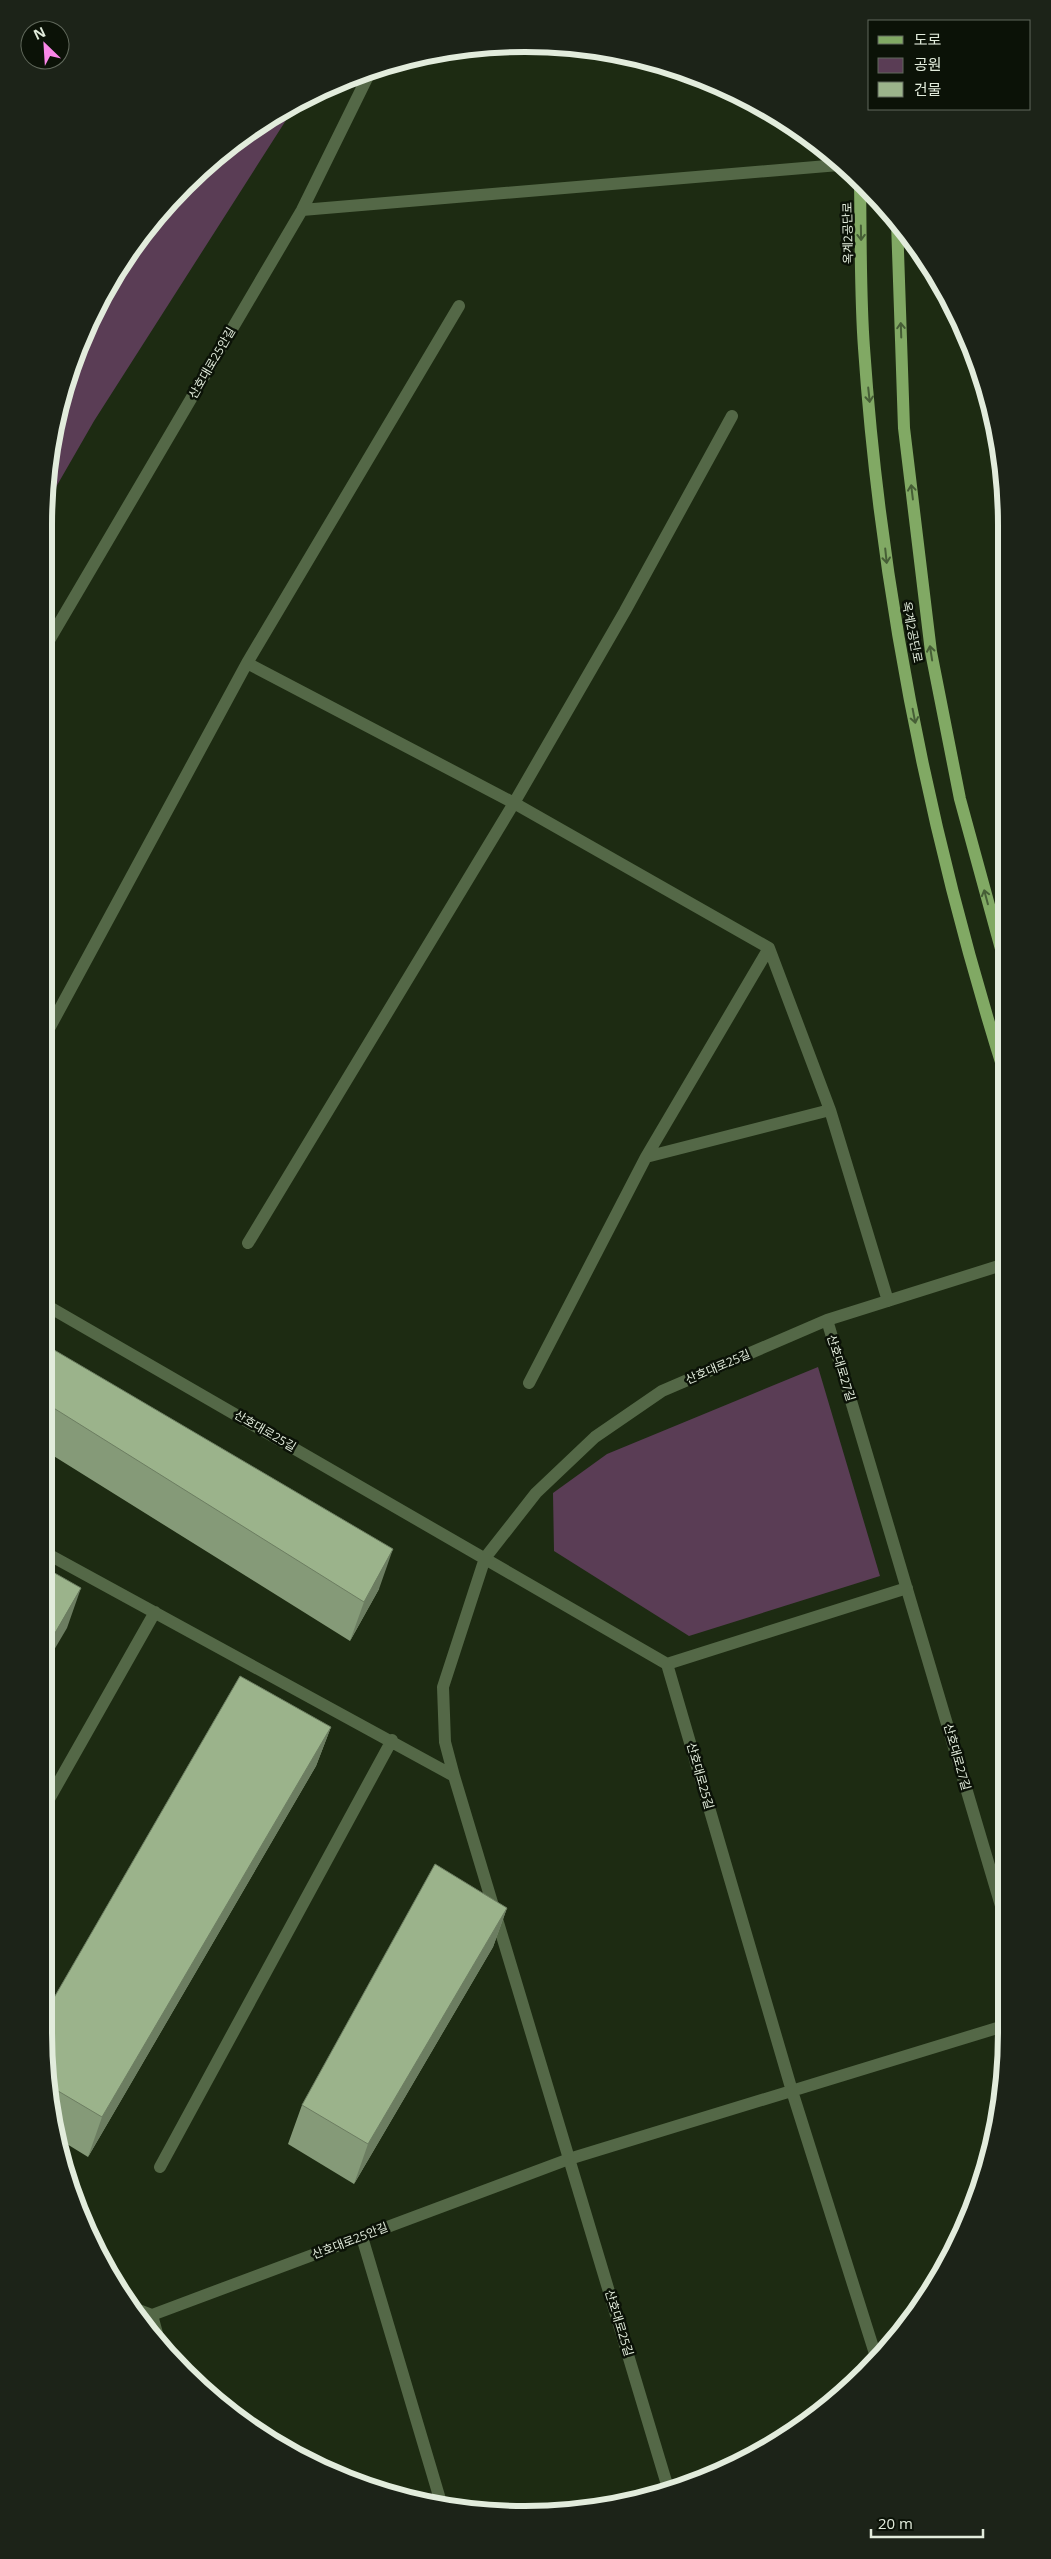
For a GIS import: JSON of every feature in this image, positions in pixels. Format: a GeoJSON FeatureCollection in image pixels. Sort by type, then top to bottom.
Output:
{"type":"FeatureCollection","features":[{"type":"Feature","properties":{"kind":"main road","name":"옥계2공단로"},"geometry":{"type":"LineString","coordinates":[[860,191],[864,347],[888,582],[936,829],[982,1003],[998,1053]]}},
{"type":"Feature","properties":{"kind":"main road","name":"옥계2공단로"},"geometry":{"type":"LineString","coordinates":[[897,234],[904,428],[931,652],[960,799],[998,938]]}},
{"type":"Feature","properties":{"kind":"street","name":"산호대로25안길"},"geometry":{"type":"LineString","coordinates":[[52,635],[302,210],[366,81]]}},
{"type":"Feature","properties":{"kind":"street"},"geometry":{"type":"LineString","coordinates":[[302,210],[832,166]]}},
{"type":"Feature","properties":{"kind":"street"},"geometry":{"type":"LineString","coordinates":[[52,1023],[247,663],[459,306]]}},
{"type":"Feature","properties":{"kind":"street"},"geometry":{"type":"LineString","coordinates":[[248,1243],[514,802],[625,611],[732,416]]}},
{"type":"Feature","properties":{"kind":"street"},"geometry":{"type":"LineString","coordinates":[[247,663],[514,802],[769,948],[830,1110],[888,1301]]}},
{"type":"Feature","properties":{"kind":"street"},"geometry":{"type":"LineString","coordinates":[[528,1383],[646,1157],[769,948]]}},
{"type":"Feature","properties":{"kind":"street"},"geometry":{"type":"LineString","coordinates":[[646,1157],[830,1110]]}},
{"type":"Feature","properties":{"kind":"street","name":"산호대로25길"},"geometry":{"type":"LineString","coordinates":[[667,2484],[454,1776],[445,1742],[443,1687],[485,1558],[536,1493],[595,1437],[662,1391],[827,1320],[998,1266]]}},
{"type":"Feature","properties":{"kind":"street","name":"산호대로25길"},"geometry":{"type":"LineString","coordinates":[[52,1309],[667,1664],[792,2090],[875,2352]]}},
{"type":"Feature","properties":{"kind":"street","name":"산호대로27길"},"geometry":{"type":"LineString","coordinates":[[827,1320],[998,1896]]}},
{"type":"Feature","properties":{"kind":"street"},"geometry":{"type":"LineString","coordinates":[[52,1556],[392,1740],[454,1776]]}},
{"type":"Feature","properties":{"kind":"street"},"geometry":{"type":"LineString","coordinates":[[667,1664],[907,1588]]}},
{"type":"Feature","properties":{"kind":"street"},"geometry":{"type":"LineString","coordinates":[[52,1794],[155,1612]]}},
{"type":"Feature","properties":{"kind":"street"},"geometry":{"type":"LineString","coordinates":[[160,2167],[392,1740]]}},
{"type":"Feature","properties":{"kind":"street"},"geometry":{"type":"LineString","coordinates":[[569,2159],[998,2028]]}},
{"type":"Feature","properties":{"kind":"street","name":"산호대로25안길"},"geometry":{"type":"LineString","coordinates":[[152,2315],[569,2159]]}},
{"type":"Feature","properties":{"kind":"street"},"geometry":{"type":"LineString","coordinates":[[362,2237],[440,2498]]}},
{"type":"Feature","properties":{"kind":"street"},"geometry":{"type":"LineString","coordinates":[[143,2311],[152,2315]]}},
{"type":"Feature","properties":{"kind":"street"},"geometry":{"type":"LineString","coordinates":[[150,2321],[152,2315]]}},
{"type":"Feature","properties":{"kind":"street"},"geometry":{"type":"LineString","coordinates":[[152,2315],[155,2327]]}},
{"type":"Feature","properties":{"kind":"green space"},"geometry":{"type":"Polygon","coordinates":[[[289,116],[94,421],[55,490],[62,433],[78,373],[101,316],[132,263],[150,238],[191,191],[238,150],[289,116]]]}},
{"type":"Feature","properties":{"kind":"green space"},"geometry":{"type":"Polygon","coordinates":[[[818,1367],[880,1576],[689,1636],[554,1551],[553,1493],[607,1454],[818,1367]]]}},
{"type":"Feature","properties":{"kind":"building"},"geometry":{"type":"Polygon","coordinates":[[[52,1349],[393,1549],[364,1602],[52,1407],[52,1349]]]}},
{"type":"Feature","properties":{"kind":"building"},"geometry":{"type":"Polygon","coordinates":[[[52,1572],[81,1588],[52,1638],[52,1572]]]}},
{"type":"Feature","properties":{"kind":"building"},"geometry":{"type":"Polygon","coordinates":[[[240,1676],[331,1727],[102,2117],[57,2090],[52,2034],[52,2001],[240,1676]]]}},
{"type":"Feature","properties":{"kind":"building"},"geometry":{"type":"Polygon","coordinates":[[[435,1864],[507,1908],[368,2144],[302,2105],[435,1864]]]}}]}
